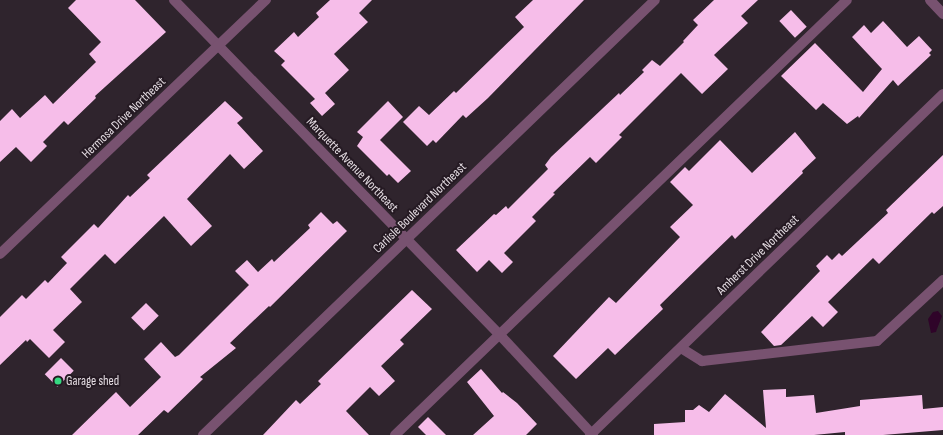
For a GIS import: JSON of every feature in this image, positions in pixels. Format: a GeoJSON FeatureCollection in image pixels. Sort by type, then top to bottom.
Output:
{"type":"FeatureCollection","features":[{"type":"Feature","properties":{"kind":"street","name":"Marquette Avenue Northeast"},"geometry":{"type":"LineString","coordinates":[[174,0],[498,334],[592,434]]}},
{"type":"Feature","properties":{"kind":"street","name":"Hermosa Drive Northeast"},"geometry":{"type":"LineString","coordinates":[[0,254],[266,0]]}},
{"type":"Feature","properties":{"kind":"street","name":"Carlisle Boulevard Northeast"},"geometry":{"type":"LineString","coordinates":[[203,435],[655,0]]}},
{"type":"Feature","properties":{"kind":"street"},"geometry":{"type":"LineString","coordinates":[[395,435],[498,334],[847,0]]}},
{"type":"Feature","properties":{"kind":"street"},"geometry":{"type":"LineString","coordinates":[[930,0],[943,14]]}},
{"type":"Feature","properties":{"kind":"street","name":"Amherst Drive Northeast"},"geometry":{"type":"LineString","coordinates":[[592,434],[943,94]]}},
{"type":"Feature","properties":{"kind":"street"},"geometry":{"type":"LineString","coordinates":[[681,348],[702,361],[878,341],[943,280]]}},
{"type":"Feature","properties":{"kind":"shaded area"},"geometry":{"type":"Polygon","coordinates":[[[938,311],[942,316],[936,332],[931,333],[928,319],[933,312],[938,311]]]}},
{"type":"Feature","properties":{"kind":"building"},"geometry":{"type":"Polygon","coordinates":[[[76,0],[135,0],[166,32],[95,96],[96,98],[68,125],[64,121],[43,142],[47,146],[31,162],[16,147],[0,162],[0,121],[12,109],[20,118],[45,95],[53,104],[96,62],[89,54],[101,42],[68,8],[76,0]]]}},
{"type":"Feature","properties":{"kind":"building"},"geometry":{"type":"Polygon","coordinates":[[[330,0],[372,0],[359,13],[368,22],[334,54],[349,70],[325,93],[335,104],[322,116],[310,103],[315,99],[281,65],[285,61],[274,51],[294,32],[298,37],[319,17],[316,13],[330,0]]]}},
{"type":"Feature","properties":{"kind":"building"},"geometry":{"type":"Polygon","coordinates":[[[533,0],[584,0],[488,98],[466,118],[463,115],[436,143],[433,140],[427,146],[403,122],[419,106],[429,115],[454,91],[456,93],[524,27],[515,17],[533,0]]]}},
{"type":"Feature","properties":{"kind":"building"},"geometry":{"type":"Polygon","coordinates":[[[714,0],[758,0],[741,16],[748,23],[714,55],[728,69],[702,94],[681,73],[619,135],[622,137],[596,163],[590,157],[553,193],[555,194],[532,217],[536,221],[504,253],[513,262],[502,273],[489,260],[477,272],[456,250],[494,214],[496,215],[506,206],[508,209],[548,169],[545,165],[551,157],[619,93],[620,95],[644,72],[642,70],[652,60],[660,66],[684,42],[683,41],[698,25],[693,20],[714,0]]]}},
{"type":"Feature","properties":{"kind":"building"},"geometry":{"type":"Polygon","coordinates":[[[791,10],[807,27],[795,38],[779,21],[791,10]]]}},
{"type":"Feature","properties":{"kind":"building"},"geometry":{"type":"Polygon","coordinates":[[[883,21],[907,47],[919,36],[932,50],[929,53],[931,55],[898,86],[893,80],[859,118],[858,116],[847,124],[823,103],[816,110],[781,76],[815,43],[863,92],[882,69],[852,37],[864,25],[871,33],[883,21]]]}},
{"type":"Feature","properties":{"kind":"building"},"geometry":{"type":"Polygon","coordinates":[[[225,101],[243,118],[237,123],[263,151],[244,169],[230,154],[187,199],[212,226],[191,246],[164,216],[115,264],[105,254],[70,289],[82,302],[53,330],[65,342],[49,358],[30,339],[27,342],[26,340],[0,365],[0,317],[22,295],[26,299],[45,280],[48,283],[67,263],[61,257],[94,224],[98,228],[128,195],[130,197],[150,178],[147,175],[225,101]]]}},
{"type":"Feature","properties":{"kind":"building"},"geometry":{"type":"Polygon","coordinates":[[[388,101],[403,117],[380,140],[411,171],[398,183],[389,174],[387,176],[357,146],[363,137],[357,132],[388,101]]]}},
{"type":"Feature","properties":{"kind":"building"},"geometry":{"type":"Polygon","coordinates":[[[795,132],[816,158],[802,171],[803,173],[735,239],[732,235],[704,262],[660,305],[663,309],[615,355],[608,348],[576,379],[553,356],[609,297],[616,303],[680,237],[670,227],[693,205],[670,182],[685,167],[689,171],[720,140],[752,173],[795,132]]]}},
{"type":"Feature","properties":{"kind":"building"},"geometry":{"type":"Polygon","coordinates":[[[943,155],[943,206],[934,214],[932,212],[879,264],[873,258],[828,302],[838,312],[823,327],[812,316],[781,345],[774,346],[761,332],[820,271],[816,266],[827,255],[832,260],[839,253],[842,256],[888,213],[886,210],[943,155]]]}},
{"type":"Feature","properties":{"kind":"building"},"geometry":{"type":"Polygon","coordinates":[[[321,212],[333,224],[337,221],[347,231],[270,307],[269,306],[230,343],[236,348],[200,377],[203,379],[168,413],[164,410],[138,435],[72,435],[116,392],[130,407],[161,377],[144,359],[161,342],[175,357],[179,355],[249,285],[235,271],[247,260],[258,272],[272,259],[274,262],[310,228],[308,225],[321,212]]]}},
{"type":"Feature","properties":{"kind":"building"},"geometry":{"type":"Polygon","coordinates":[[[412,290],[432,309],[400,340],[404,344],[381,366],[395,381],[379,396],[370,387],[346,411],[369,435],[263,435],[296,400],[300,404],[321,384],[318,381],[412,290]]]}},
{"type":"Feature","properties":{"kind":"building"},"geometry":{"type":"Polygon","coordinates":[[[146,303],[159,316],[144,331],[131,318],[146,303]]]}},
{"type":"Feature","properties":{"kind":"building","name":"Garage shed"},"geometry":{"type":"Polygon","coordinates":[[[61,358],[74,371],[57,387],[45,374],[61,358]]]}},
{"type":"Feature","properties":{"kind":"building"},"geometry":{"type":"Polygon","coordinates":[[[481,369],[502,393],[503,392],[517,403],[537,424],[526,435],[473,435],[494,416],[467,382],[481,369]]]}},
{"type":"Feature","properties":{"kind":"building"},"geometry":{"type":"Polygon","coordinates":[[[786,389],[786,397],[814,395],[816,413],[860,406],[860,400],[922,395],[923,409],[943,407],[943,430],[883,435],[845,435],[845,432],[814,435],[654,435],[654,424],[685,422],[685,410],[693,410],[699,405],[709,412],[725,394],[766,428],[763,390],[786,389]]]}},
{"type":"Feature","properties":{"kind":"building"},"geometry":{"type":"Polygon","coordinates":[[[428,417],[446,435],[426,435],[418,427],[428,417]]]}},
{"type":"Feature","properties":{"kind":"place","name":"Garage shed"},"geometry":{"type":"Point","coordinates":[58,381]}}]}
